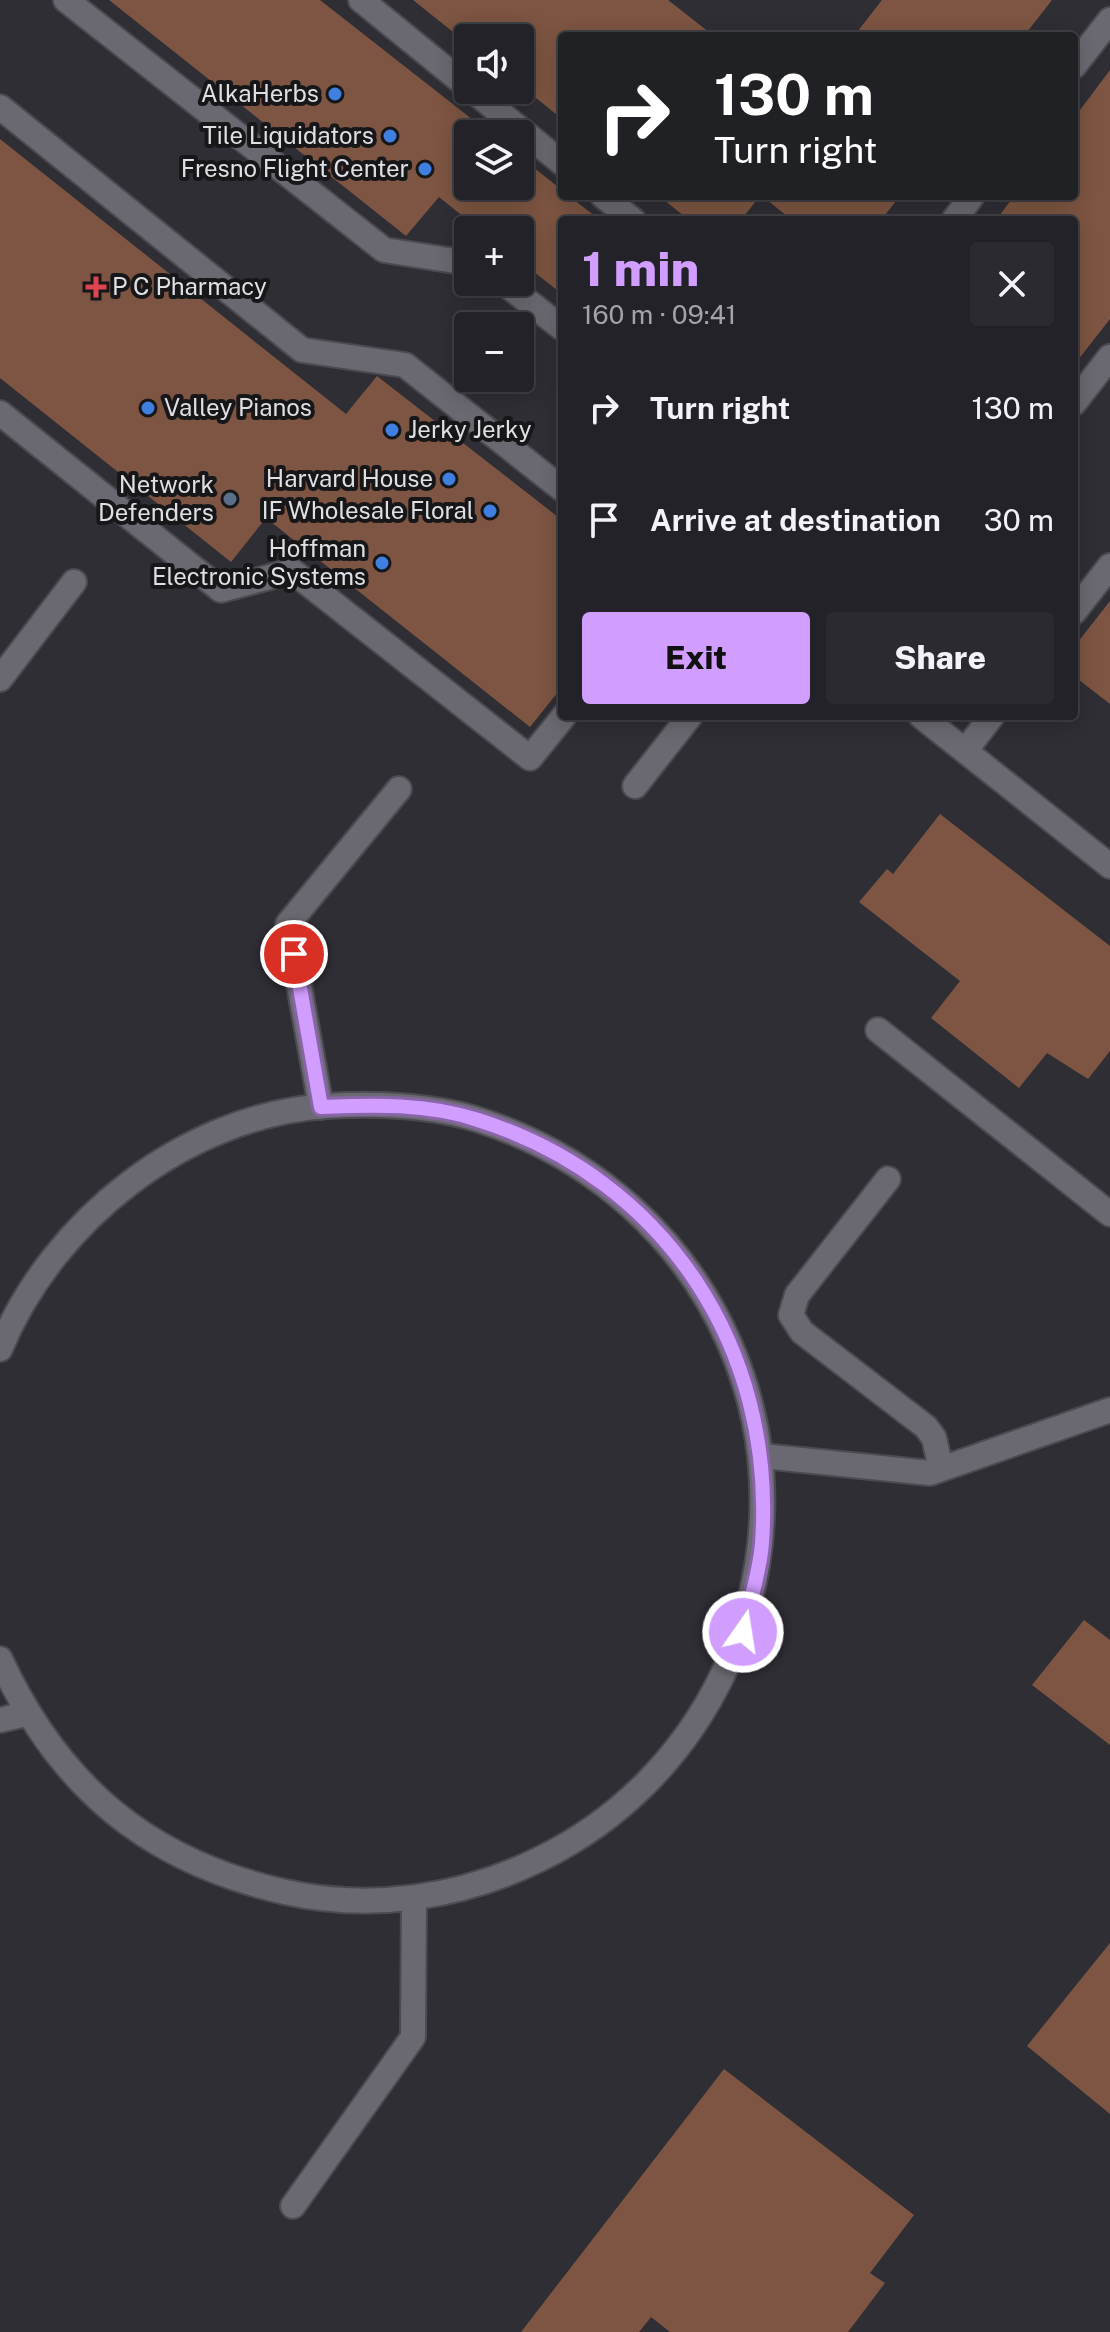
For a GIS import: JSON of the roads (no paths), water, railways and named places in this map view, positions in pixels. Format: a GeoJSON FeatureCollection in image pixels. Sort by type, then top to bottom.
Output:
{"type":"FeatureCollection","features":[{"type":"Feature","properties":{"kind":"street"},"geometry":{"type":"LineString","coordinates":[[66,0],[384,250],[454,261]]}},
{"type":"Feature","properties":{"kind":"street"},"geometry":{"type":"LineString","coordinates":[[361,0],[454,75]]}},
{"type":"Feature","properties":{"kind":"street"},"geometry":{"type":"LineString","coordinates":[[1078,61],[1110,20]]}},
{"type":"Feature","properties":{"kind":"street"},"geometry":{"type":"LineString","coordinates":[[490,104],[558,160]]}},
{"type":"Feature","properties":{"kind":"street"},"geometry":{"type":"LineString","coordinates":[[0,107],[302,350],[405,365],[558,486]]}},
{"type":"Feature","properties":{"kind":"street"},"geometry":{"type":"LineString","coordinates":[[608,200],[628,216]]}},
{"type":"Feature","properties":{"kind":"street"},"geometry":{"type":"LineString","coordinates":[[521,296],[558,325]]}},
{"type":"Feature","properties":{"kind":"street"},"geometry":{"type":"LineString","coordinates":[[1078,398],[1110,357]]}},
{"type":"Feature","properties":{"kind":"street"},"geometry":{"type":"LineString","coordinates":[[0,413],[221,590],[292,571],[530,758],[561,720]]}},
{"type":"Feature","properties":{"kind":"street"},"geometry":{"type":"LineString","coordinates":[[1078,607],[1110,566]]}},
{"type":"Feature","properties":{"kind":"street"},"geometry":{"type":"LineString","coordinates":[[0,679],[74,582]]}},
{"type":"Feature","properties":{"kind":"street"},"geometry":{"type":"LineString","coordinates":[[635,786],[687,720]]}},
{"type":"Feature","properties":{"kind":"street"},"geometry":{"type":"LineString","coordinates":[[926,720],[1110,866]]}},
{"type":"Feature","properties":{"kind":"street"},"geometry":{"type":"LineString","coordinates":[[965,751],[989,720]]}},
{"type":"Feature","properties":{"kind":"street"},"geometry":{"type":"LineString","coordinates":[[321,1107],[288,924],[399,789]]}},
{"type":"Feature","properties":{"kind":"street"},"geometry":{"type":"LineString","coordinates":[[878,1030],[1110,1214]]}},
{"type":"Feature","properties":{"kind":"street"},"geometry":{"type":"LineString","coordinates":[[0,1349],[13,1317],[56,1252],[110,1197],[175,1153],[246,1123],[321,1107],[400,1105],[476,1119],[549,1148],[614,1190],[670,1244],[715,1308],[745,1379],[762,1456],[762,1545],[743,1632],[704,1713],[649,1783],[580,1839],[500,1878],[414,1899],[323,1901],[234,1881],[153,1842],[82,1785],[26,1714],[0,1659]]}},
{"type":"Feature","properties":{"kind":"street"},"geometry":{"type":"LineString","coordinates":[[888,1179],[797,1295],[791,1315],[802,1332],[926,1427],[934,1438],[941,1469]]}},
{"type":"Feature","properties":{"kind":"street"},"geometry":{"type":"LineString","coordinates":[[762,1456],[930,1473],[1110,1410]]}},
{"type":"Feature","properties":{"kind":"street"},"geometry":{"type":"LineString","coordinates":[[0,1720],[26,1714]]}},
{"type":"Feature","properties":{"kind":"street"},"geometry":{"type":"LineString","coordinates":[[293,2206],[413,2037],[414,1899]]}},
{"type":"Feature","properties":{"kind":"place","name":"AlkaHerbs"},"geometry":{"type":"Point","coordinates":[335,94]}},
{"type":"Feature","properties":{"kind":"place","name":"Tile Liquidators"},"geometry":{"type":"Point","coordinates":[390,136]}},
{"type":"Feature","properties":{"kind":"place","name":"Fresno Flight Center"},"geometry":{"type":"Point","coordinates":[425,169]}},
{"type":"Feature","properties":{"kind":"place","name":"P C Pharmacy"},"geometry":{"type":"Point","coordinates":[96,287]}},
{"type":"Feature","properties":{"kind":"place","name":"Valley Pianos"},"geometry":{"type":"Point","coordinates":[148,408]}},
{"type":"Feature","properties":{"kind":"place","name":"Jerky Jerky"},"geometry":{"type":"Point","coordinates":[392,430]}},
{"type":"Feature","properties":{"kind":"place","name":"Harvard House"},"geometry":{"type":"Point","coordinates":[449,479]}},
{"type":"Feature","properties":{"kind":"place","name":"Network Defenders"},"geometry":{"type":"Point","coordinates":[230,499]}},
{"type":"Feature","properties":{"kind":"place","name":"IF Wholesale Floral"},"geometry":{"type":"Point","coordinates":[490,511]}},
{"type":"Feature","properties":{"kind":"place","name":"Hoffman Electronic Systems"},"geometry":{"type":"Point","coordinates":[382,563]}}]}
